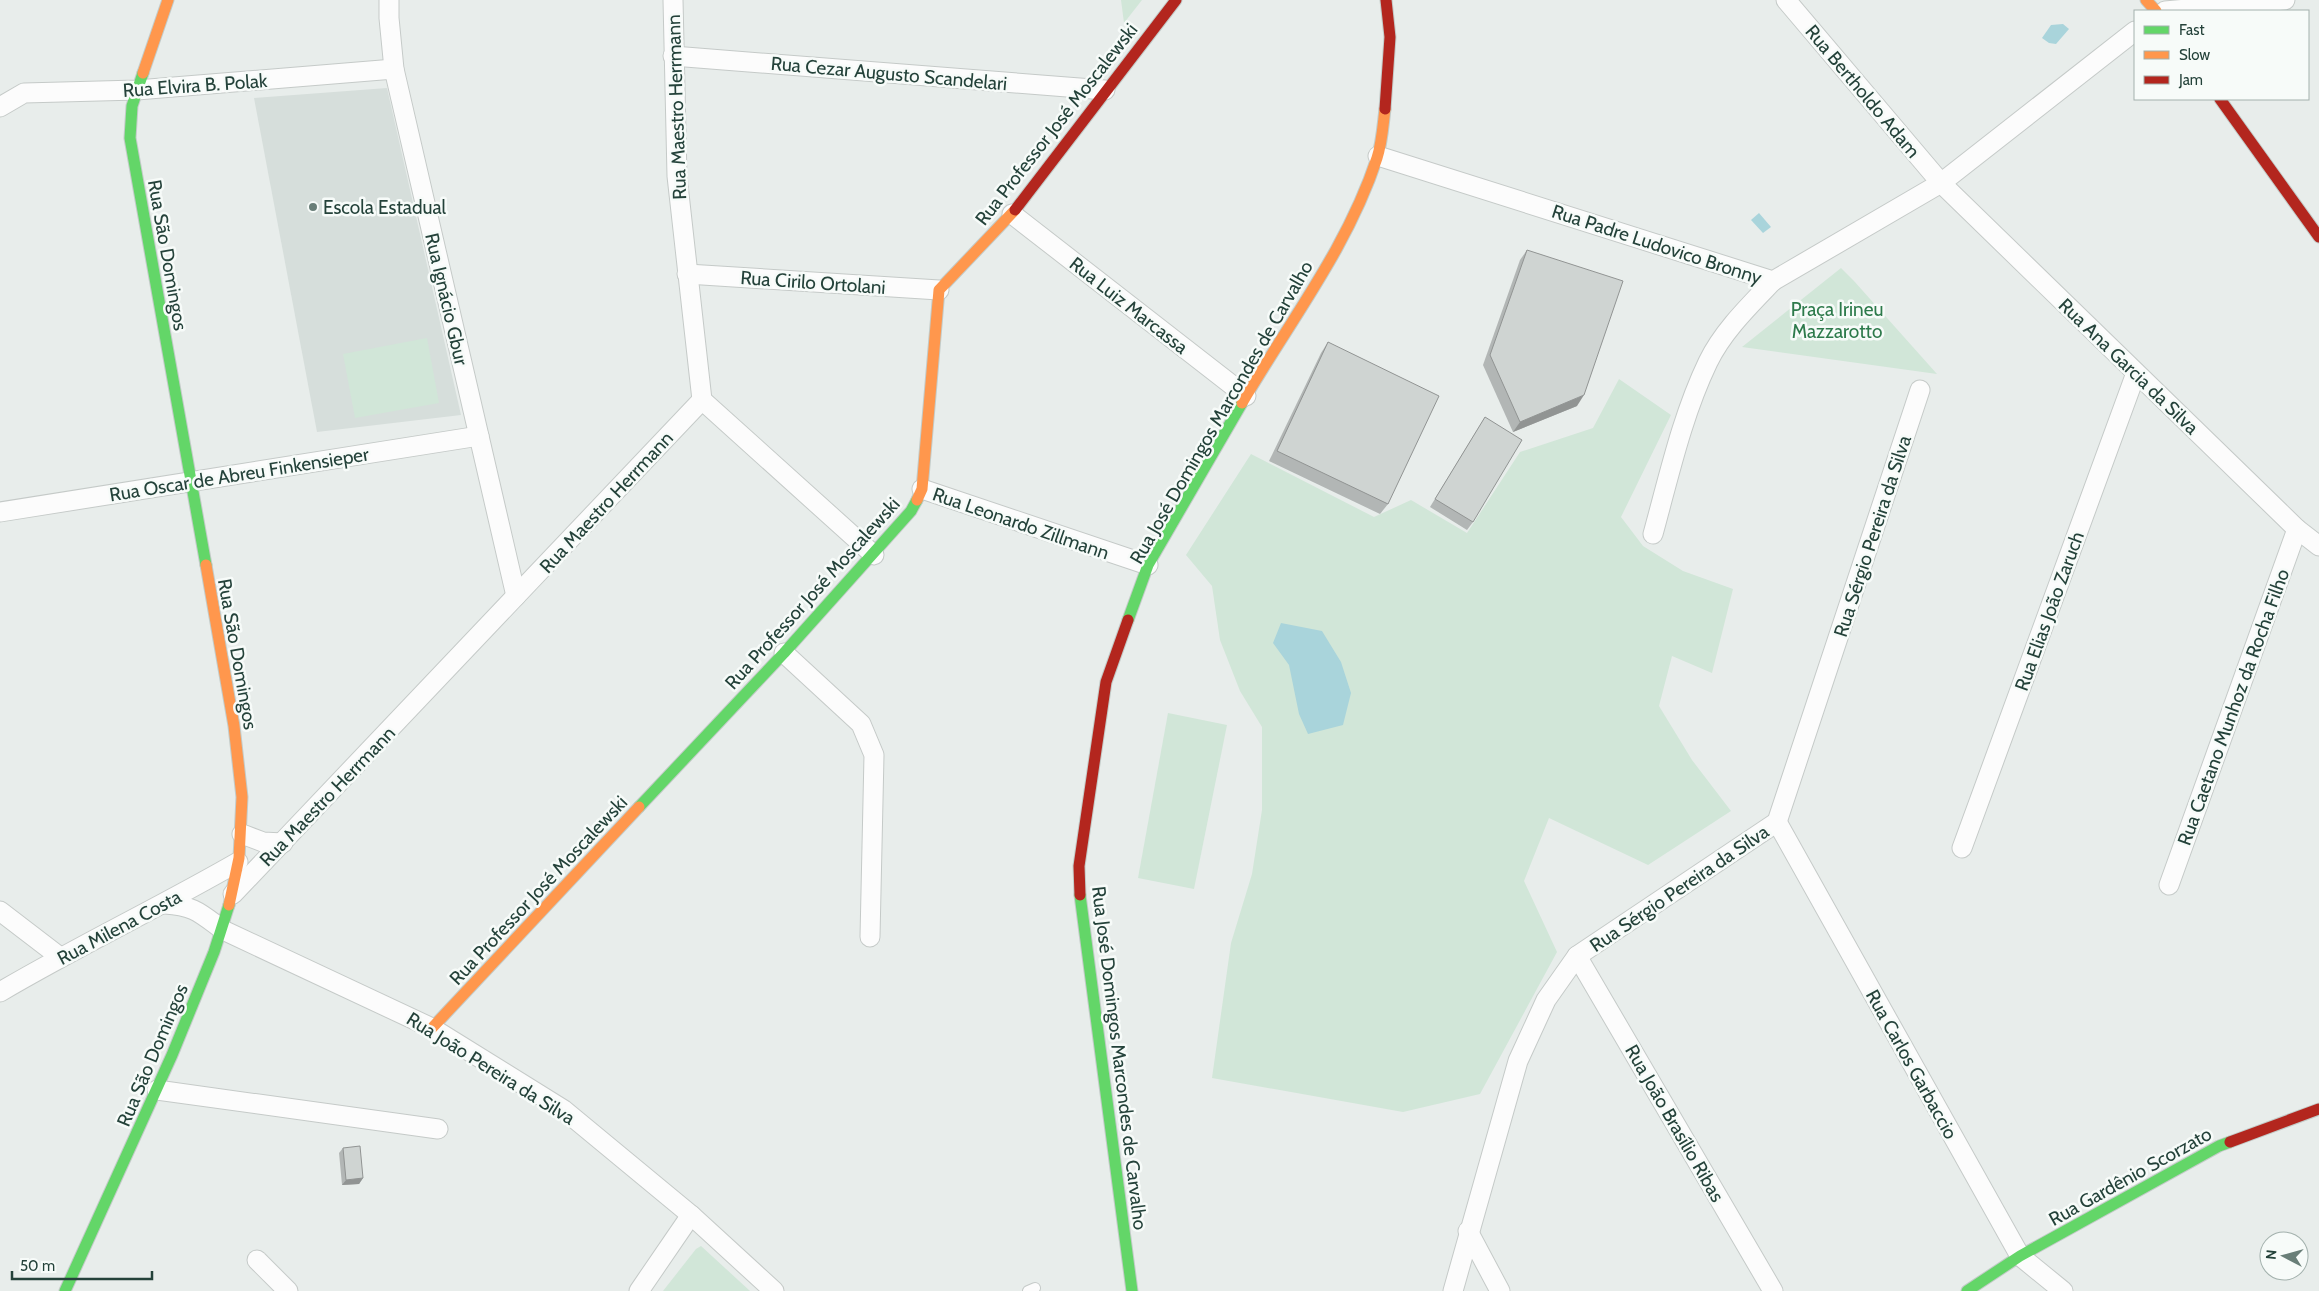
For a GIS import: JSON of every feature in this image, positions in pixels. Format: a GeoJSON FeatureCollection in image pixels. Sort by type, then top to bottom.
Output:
{"type":"FeatureCollection","features":[{"type":"Feature","properties":{"kind":"street","name":"Rua São Domingos"},"geometry":{"type":"LineString","coordinates":[[65,1291],[157,1090],[223,930],[233,894],[242,834],[243,805],[234,728],[130,138],[130,122],[137,90],[168,0]]}},
{"type":"Feature","properties":{"kind":"street","name":"Rua Ignácio Gbur"},"geometry":{"type":"LineString","coordinates":[[389,0],[394,69],[516,596]]}},
{"type":"Feature","properties":{"kind":"street","name":"Rua Maestro Herrmann"},"geometry":{"type":"LineString","coordinates":[[233,894],[702,400],[676,176],[673,0]]}},
{"type":"Feature","properties":{"kind":"street","name":"Rua Professor José Moscalewski"},"geometry":{"type":"LineString","coordinates":[[432,1028],[784,653],[874,555],[911,511],[922,489],[939,290],[1012,214],[1105,90],[1176,0]]}},
{"type":"Feature","properties":{"kind":"street","name":"Rua José Domingos Marcondes de Carvalho"},"geometry":{"type":"LineString","coordinates":[[1132,1291],[1080,904],[1079,866],[1106,682],[1148,565],[1246,396],[1354,221],[1378,156],[1388,92],[1390,37],[1386,0]]}},
{"type":"Feature","properties":{"kind":"street","name":"Rua Bertholdo Adam"},"geometry":{"type":"LineString","coordinates":[[1786,0],[1941,182]]}},
{"type":"Feature","properties":{"kind":"street"},"geometry":{"type":"LineString","coordinates":[[2146,0],[2155,10]]}},
{"type":"Feature","properties":{"kind":"street"},"geometry":{"type":"LineString","coordinates":[[2177,10],[2285,0]]}},
{"type":"Feature","properties":{"kind":"street","name":"Rua Padre Ludovico Bronny"},"geometry":{"type":"LineString","coordinates":[[1378,156],[1773,281],[1941,182],[2134,32]]}},
{"type":"Feature","properties":{"kind":"street","name":"Rua Cezar Augusto Scandelari"},"geometry":{"type":"LineString","coordinates":[[673,56],[1105,90]]}},
{"type":"Feature","properties":{"kind":"street","name":"Rua Elvira B. Polak"},"geometry":{"type":"LineString","coordinates":[[0,108],[24,94],[137,90],[394,69]]}},
{"type":"Feature","properties":{"kind":"street"},"geometry":{"type":"LineString","coordinates":[[2221,100],[2319,237]]}},
{"type":"Feature","properties":{"kind":"street","name":"Rua Ana Garcia da Silva"},"geometry":{"type":"LineString","coordinates":[[1941,182],[2297,529],[2319,546]]}},
{"type":"Feature","properties":{"kind":"street","name":"Rua Luiz Marcassa"},"geometry":{"type":"LineString","coordinates":[[1012,214],[1246,396]]}},
{"type":"Feature","properties":{"kind":"street","name":"Rua Cirilo Ortolani"},"geometry":{"type":"LineString","coordinates":[[687,274],[939,290]]}},
{"type":"Feature","properties":{"kind":"street"},"geometry":{"type":"LineString","coordinates":[[1653,534],[1684,425],[1709,360],[1738,318],[1773,281]]}},
{"type":"Feature","properties":{"kind":"street","name":"Rua Elias João Zaruch"},"geometry":{"type":"LineString","coordinates":[[1962,848],[2136,373]]}},
{"type":"Feature","properties":{"kind":"street","name":"Rua Sérgio Pereira da Silva"},"geometry":{"type":"LineString","coordinates":[[1453,1291],[1468,1231],[1518,1061],[1546,1000],[1578,956],[1777,822],[1920,390]]}},
{"type":"Feature","properties":{"kind":"street"},"geometry":{"type":"LineString","coordinates":[[702,400],[874,555]]}},
{"type":"Feature","properties":{"kind":"street","name":"Rua Oscar de Abreu Finkensieper"},"geometry":{"type":"LineString","coordinates":[[0,512],[479,436]]}},
{"type":"Feature","properties":{"kind":"street","name":"Rua Leonardo Zillmann"},"geometry":{"type":"LineString","coordinates":[[922,489],[1148,565]]}},
{"type":"Feature","properties":{"kind":"street","name":"Rua Caetano Munhoz da Rocha Filho"},"geometry":{"type":"LineString","coordinates":[[2169,885],[2297,529]]}},
{"type":"Feature","properties":{"kind":"street"},"geometry":{"type":"LineString","coordinates":[[784,653],[861,724],[874,755],[870,937]]}},
{"type":"Feature","properties":{"kind":"street","name":"Rua Carlos Garbaccio"},"geometry":{"type":"LineString","coordinates":[[1777,822],[2020,1256],[2063,1291]]}},
{"type":"Feature","properties":{"kind":"street"},"geometry":{"type":"LineString","coordinates":[[242,834],[263,842],[283,843]]}},
{"type":"Feature","properties":{"kind":"street","name":"Rua Milena Costa"},"geometry":{"type":"LineString","coordinates":[[0,992],[60,957],[165,904],[238,862]]}},
{"type":"Feature","properties":{"kind":"street","name":"Rua João Pereira da Silva"},"geometry":{"type":"LineString","coordinates":[[165,904],[187,905],[223,930],[432,1028],[564,1110],[691,1215],[774,1291]]}},
{"type":"Feature","properties":{"kind":"street"},"geometry":{"type":"LineString","coordinates":[[0,911],[60,957]]}},
{"type":"Feature","properties":{"kind":"street","name":"Rua João Brasílio Ribas"},"geometry":{"type":"LineString","coordinates":[[1578,956],[1774,1291]]}},
{"type":"Feature","properties":{"kind":"street"},"geometry":{"type":"LineString","coordinates":[[157,1090],[438,1129]]}},
{"type":"Feature","properties":{"kind":"street","name":"Rua Gardênio Scorzato"},"geometry":{"type":"LineString","coordinates":[[1966,1291],[2020,1256],[2219,1146],[2319,1109]]}},
{"type":"Feature","properties":{"kind":"street"},"geometry":{"type":"LineString","coordinates":[[639,1291],[691,1215]]}},
{"type":"Feature","properties":{"kind":"street"},"geometry":{"type":"LineString","coordinates":[[1468,1231],[1500,1291]]}},
{"type":"Feature","properties":{"kind":"street"},"geometry":{"type":"LineString","coordinates":[[257,1260],[288,1291]]}},
{"type":"Feature","properties":{"kind":"shaded area"},"geometry":{"type":"Polygon","coordinates":[[[387,88],[461,415],[317,432],[254,98],[387,88]]]}},
{"type":"Feature","properties":{"kind":"green space"},"geometry":{"type":"Polygon","coordinates":[[[1121,0],[1142,0],[1124,23],[1121,0]]]}},
{"type":"Feature","properties":{"kind":"green space","name":"Praça Irineu Mazzarotto"},"geometry":{"type":"Polygon","coordinates":[[[1841,268],[1854,281],[1937,374],[1742,347],[1841,268]]]}},
{"type":"Feature","properties":{"kind":"green space"},"geometry":{"type":"Polygon","coordinates":[[[427,338],[439,403],[355,418],[343,354],[427,338]]]}},
{"type":"Feature","properties":{"kind":"green space"},"geometry":{"type":"Polygon","coordinates":[[[1619,379],[1671,415],[1621,517],[1643,546],[1683,571],[1733,589],[1712,673],[1672,656],[1659,706],[1692,760],[1731,811],[1648,865],[1549,818],[1524,881],[1557,952],[1480,1094],[1403,1112],[1212,1078],[1231,943],[1252,874],[1262,810],[1262,727],[1240,691],[1220,640],[1212,586],[1186,555],[1251,454],[1374,517],[1411,500],[1467,533],[1520,452],[1593,428],[1619,379]]]}},
{"type":"Feature","properties":{"kind":"green space"},"geometry":{"type":"Polygon","coordinates":[[[1168,713],[1227,725],[1194,889],[1138,878],[1168,713]]]}},
{"type":"Feature","properties":{"kind":"green space"},"geometry":{"type":"Polygon","coordinates":[[[701,1246],[750,1291],[663,1291],[696,1249],[701,1246]]]}},
{"type":"Feature","properties":{"kind":"water"},"geometry":{"type":"Polygon","coordinates":[[[2063,24],[2069,29],[2056,44],[2049,43],[2042,38],[2051,25],[2063,24]]]}},
{"type":"Feature","properties":{"kind":"water"},"geometry":{"type":"Polygon","coordinates":[[[1759,213],[1771,227],[1763,233],[1751,220],[1759,213]]]}},
{"type":"Feature","properties":{"kind":"water"},"geometry":{"type":"Polygon","coordinates":[[[1281,623],[1322,631],[1341,662],[1351,693],[1343,725],[1308,734],[1299,714],[1289,665],[1273,643],[1281,623]]]}},
{"type":"Feature","properties":{"kind":"building"},"geometry":{"type":"Polygon","coordinates":[[[1527,250],[1623,281],[1584,395],[1520,422],[1490,355],[1527,250]]]}},
{"type":"Feature","properties":{"kind":"building"},"geometry":{"type":"Polygon","coordinates":[[[1328,342],[1439,396],[1388,504],[1277,451],[1328,342]]]}},
{"type":"Feature","properties":{"kind":"building"},"geometry":{"type":"Polygon","coordinates":[[[1485,417],[1522,440],[1473,522],[1435,499],[1485,417]]]}},
{"type":"Feature","properties":{"kind":"building"},"geometry":{"type":"Polygon","coordinates":[[[360,1146],[363,1178],[346,1180],[343,1148],[360,1146]]]}},
{"type":"Feature","properties":{"kind":"traffic: fast"},"geometry":{"type":"LineString","coordinates":[[143,73],[132,106],[130,138],[206,565]]}},
{"type":"Feature","properties":{"kind":"traffic: fast"},"geometry":{"type":"LineString","coordinates":[[1128,620],[1148,565],[1242,403]]}},
{"type":"Feature","properties":{"kind":"traffic: fast"},"geometry":{"type":"LineString","coordinates":[[639,807],[784,653],[911,511],[917,500]]}},
{"type":"Feature","properties":{"kind":"traffic: fast"},"geometry":{"type":"LineString","coordinates":[[1080,895],[1132,1291]]}},
{"type":"Feature","properties":{"kind":"traffic: fast"},"geometry":{"type":"LineString","coordinates":[[65,1291],[172,1055],[214,952],[229,905]]}},
{"type":"Feature","properties":{"kind":"traffic: fast"},"geometry":{"type":"LineString","coordinates":[[1967,1291],[2020,1256],[2219,1146],[2230,1142]]}},
{"type":"Feature","properties":{"kind":"traffic: slow"},"geometry":{"type":"LineString","coordinates":[[143,73],[168,0]]}},
{"type":"Feature","properties":{"kind":"traffic: slow"},"geometry":{"type":"LineString","coordinates":[[2146,0],[2155,10]]}},
{"type":"Feature","properties":{"kind":"traffic: slow"},"geometry":{"type":"LineString","coordinates":[[1242,403],[1316,284],[1350,223],[1365,191],[1377,158],[1385,109]]}},
{"type":"Feature","properties":{"kind":"traffic: slow"},"geometry":{"type":"LineString","coordinates":[[917,500],[922,489],[939,290],[1015,210]]}},
{"type":"Feature","properties":{"kind":"traffic: slow"},"geometry":{"type":"LineString","coordinates":[[206,565],[234,726],[242,797],[239,858],[229,905]]}},
{"type":"Feature","properties":{"kind":"traffic: slow"},"geometry":{"type":"LineString","coordinates":[[432,1028],[639,807]]}},
{"type":"Feature","properties":{"kind":"traffic: jam"},"geometry":{"type":"LineString","coordinates":[[1015,210],[1176,0]]}},
{"type":"Feature","properties":{"kind":"traffic: jam"},"geometry":{"type":"LineString","coordinates":[[1385,109],[1390,37],[1386,0]]}},
{"type":"Feature","properties":{"kind":"traffic: jam"},"geometry":{"type":"LineString","coordinates":[[2221,100],[2319,237]]}},
{"type":"Feature","properties":{"kind":"traffic: jam"},"geometry":{"type":"LineString","coordinates":[[1080,895],[1079,866],[1106,682],[1128,620]]}},
{"type":"Feature","properties":{"kind":"traffic: jam"},"geometry":{"type":"LineString","coordinates":[[2230,1142],[2319,1109]]}},
{"type":"Feature","properties":{"kind":"place","name":"Escola Estadual"},"geometry":{"type":"Point","coordinates":[313,207]}}]}
